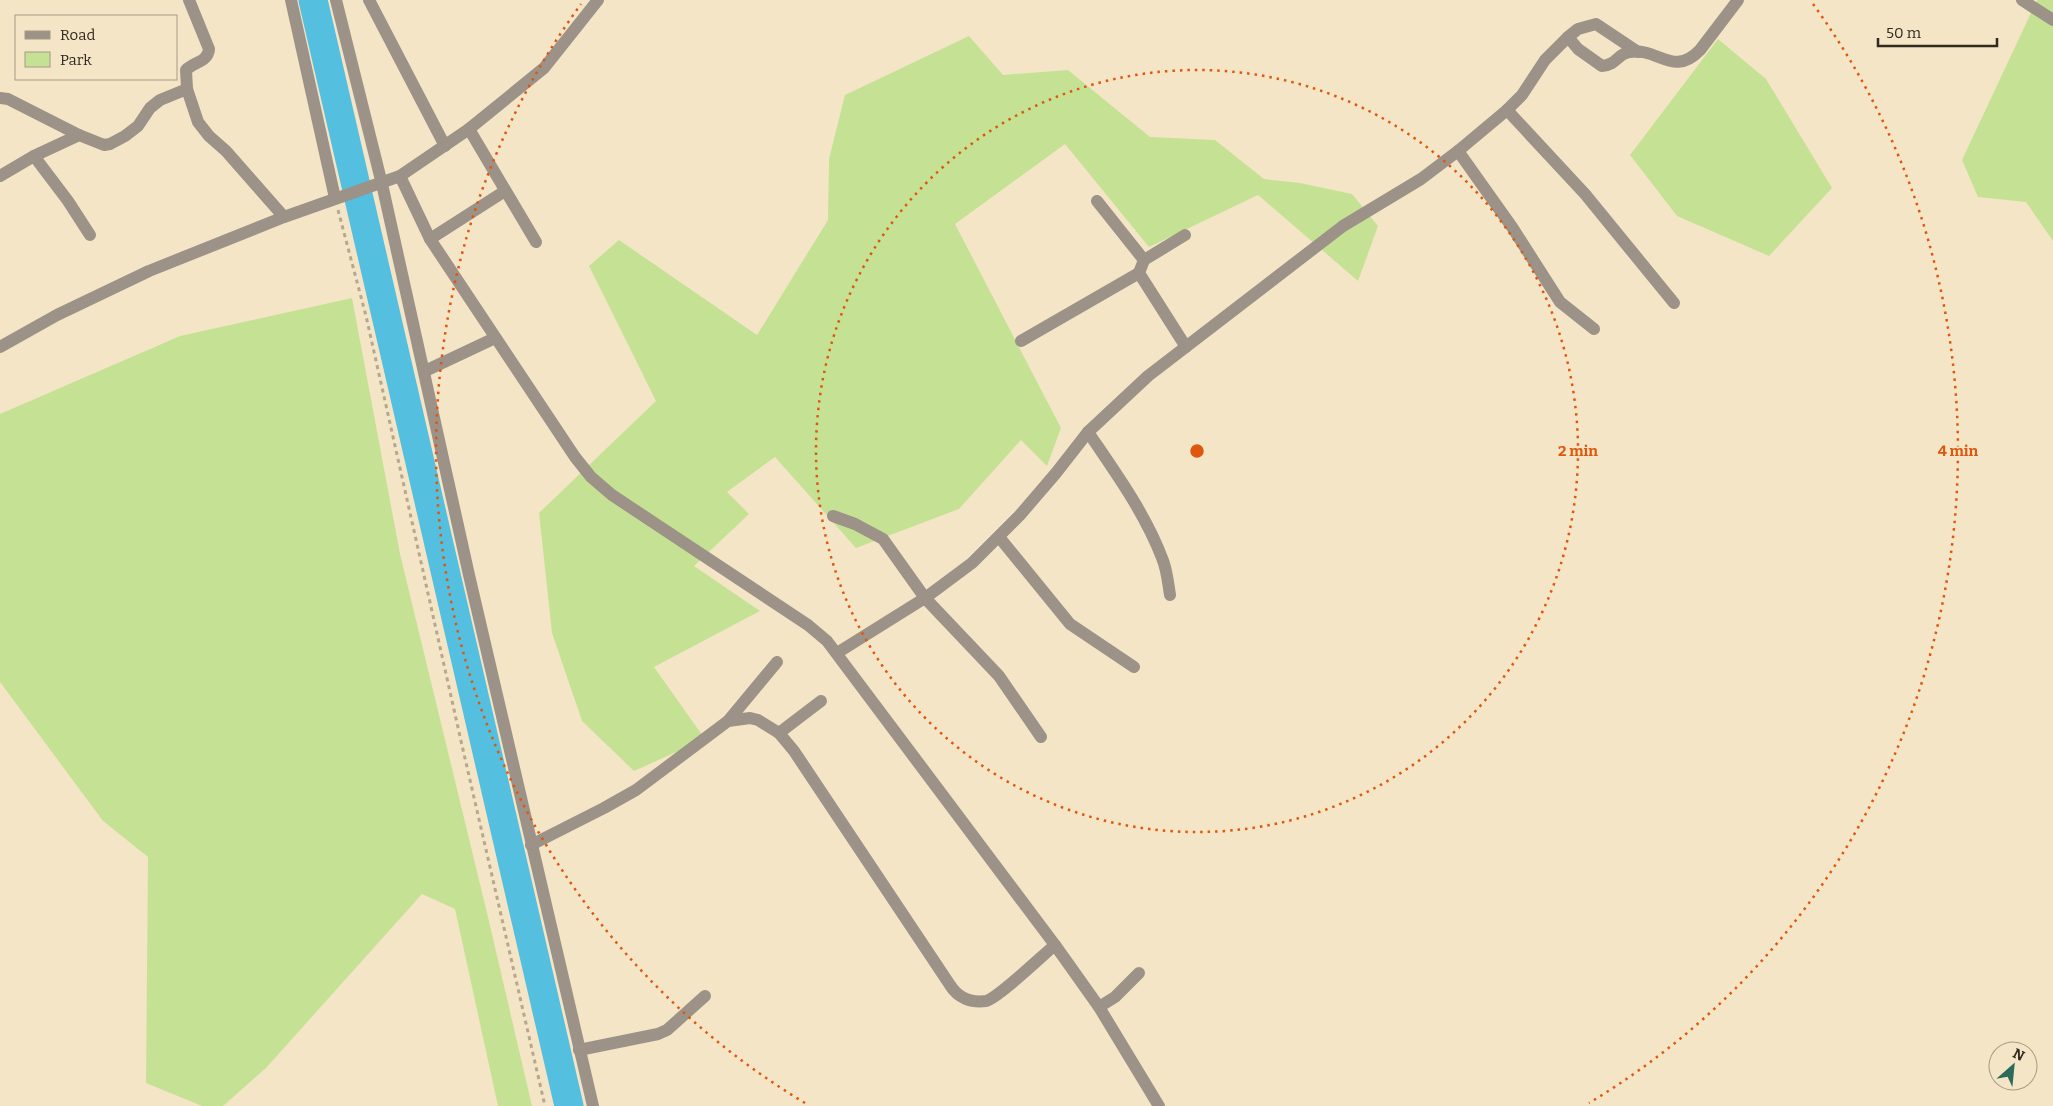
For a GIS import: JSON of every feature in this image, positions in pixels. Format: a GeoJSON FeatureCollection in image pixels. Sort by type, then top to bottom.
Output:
{"type":"FeatureCollection","features":[{"type":"Feature","properties":{"kind":"street"},"geometry":{"type":"LineString","coordinates":[[189,0],[209,49],[209,54],[204,59],[186,70],[187,89],[198,122],[284,217]]}},
{"type":"Feature","properties":{"kind":"street"},"geometry":{"type":"LineString","coordinates":[[291,0],[338,197]]}},
{"type":"Feature","properties":{"kind":"street"},"geometry":{"type":"LineString","coordinates":[[336,0],[376,185],[425,372],[469,576],[593,1106]]}},
{"type":"Feature","properties":{"kind":"street"},"geometry":{"type":"LineString","coordinates":[[369,0],[445,146]]}},
{"type":"Feature","properties":{"kind":"street"},"geometry":{"type":"LineString","coordinates":[[0,347],[57,316],[149,271],[284,217],[400,176],[469,129],[544,68],[598,0]]}},
{"type":"Feature","properties":{"kind":"street"},"geometry":{"type":"LineString","coordinates":[[837,653],[925,598],[972,562],[999,537],[1056,473],[1088,432],[1148,376],[1344,226],[1421,179],[1458,151],[1507,110],[1522,94],[1545,60],[1578,29],[1596,24],[1638,52],[1672,62],[1687,60],[1700,50],[1738,0]]}},
{"type":"Feature","properties":{"kind":"street"},"geometry":{"type":"LineString","coordinates":[[2022,0],[2053,20]]}},
{"type":"Feature","properties":{"kind":"street"},"geometry":{"type":"LineString","coordinates":[[1568,37],[1578,49],[1602,66],[1610,66],[1624,53],[1638,52]]}},
{"type":"Feature","properties":{"kind":"street"},"geometry":{"type":"LineString","coordinates":[[0,98],[8,99],[79,135],[104,145],[125,136],[138,126],[150,108],[160,100],[187,89]]}},
{"type":"Feature","properties":{"kind":"street"},"geometry":{"type":"LineString","coordinates":[[1507,110],[1585,194],[1674,303]]}},
{"type":"Feature","properties":{"kind":"street"},"geometry":{"type":"LineString","coordinates":[[469,129],[504,191],[536,242]]}},
{"type":"Feature","properties":{"kind":"street"},"geometry":{"type":"LineString","coordinates":[[0,176],[34,156],[79,135]]}},
{"type":"Feature","properties":{"kind":"street"},"geometry":{"type":"LineString","coordinates":[[1458,151],[1512,228],[1560,302],[1594,330]]}},
{"type":"Feature","properties":{"kind":"street"},"geometry":{"type":"LineString","coordinates":[[34,156],[68,201],[90,235]]}},
{"type":"Feature","properties":{"kind":"street"},"geometry":{"type":"LineString","coordinates":[[400,176],[430,239],[575,457],[591,477],[612,495],[808,625],[827,641],[1100,1007],[1159,1106]]}},
{"type":"Feature","properties":{"kind":"street"},"geometry":{"type":"LineString","coordinates":[[430,239],[504,191]]}},
{"type":"Feature","properties":{"kind":"street"},"geometry":{"type":"LineString","coordinates":[[1097,202],[1144,260]]}},
{"type":"Feature","properties":{"kind":"street"},"geometry":{"type":"LineString","coordinates":[[1021,341],[1139,272],[1144,260],[1185,235]]}},
{"type":"Feature","properties":{"kind":"street"},"geometry":{"type":"LineString","coordinates":[[1139,272],[1186,347]]}},
{"type":"Feature","properties":{"kind":"street"},"geometry":{"type":"LineString","coordinates":[[425,372],[495,338]]}},
{"type":"Feature","properties":{"kind":"street"},"geometry":{"type":"LineString","coordinates":[[1088,432],[1122,483],[1163,558],[1170,595]]}},
{"type":"Feature","properties":{"kind":"street"},"geometry":{"type":"LineString","coordinates":[[833,516],[855,524],[883,538],[925,598],[999,676],[1021,710],[1042,737]]}},
{"type":"Feature","properties":{"kind":"street"},"geometry":{"type":"LineString","coordinates":[[999,537],[1070,624],[1134,667]]}},
{"type":"Feature","properties":{"kind":"street"},"geometry":{"type":"LineString","coordinates":[[531,845],[636,790],[728,721],[777,662]]}},
{"type":"Feature","properties":{"kind":"street"},"geometry":{"type":"LineString","coordinates":[[779,733],[821,701]]}},
{"type":"Feature","properties":{"kind":"street"},"geometry":{"type":"LineString","coordinates":[[728,721],[750,718],[758,720],[779,733],[794,751],[950,985],[961,998],[988,1000],[1055,945]]}},
{"type":"Feature","properties":{"kind":"street"},"geometry":{"type":"LineString","coordinates":[[1100,1007],[1115,997],[1139,973]]}},
{"type":"Feature","properties":{"kind":"street"},"geometry":{"type":"LineString","coordinates":[[579,1050],[658,1034],[667,1030],[705,996]]}},
{"type":"Feature","properties":{"kind":"path"},"geometry":{"type":"LineString","coordinates":[[338,197],[460,741],[545,1106]]}},
{"type":"Feature","properties":{"kind":"green space"},"geometry":{"type":"Polygon","coordinates":[[[2037,0],[2053,0],[2053,241],[2026,202],[1978,197],[1962,160],[2037,0]]]}},
{"type":"Feature","properties":{"kind":"green space"},"geometry":{"type":"Polygon","coordinates":[[[969,36],[1003,75],[1068,70],[1150,137],[1215,140],[1264,179],[1300,183],[1352,194],[1378,226],[1358,281],[1258,195],[1149,247],[1065,144],[955,224],[1061,428],[1047,466],[1021,440],[959,509],[856,548],[775,457],[727,492],[749,514],[694,566],[760,611],[654,667],[705,739],[634,771],[582,721],[552,633],[539,513],[656,401],[589,266],[619,240],[757,335],[828,220],[829,159],[845,95],[969,36]]]}},
{"type":"Feature","properties":{"kind":"green space"},"geometry":{"type":"Polygon","coordinates":[[[1718,39],[1766,79],[1832,188],[1769,256],[1677,216],[1630,155],[1718,39]]]}},
{"type":"Feature","properties":{"kind":"green space"},"geometry":{"type":"Polygon","coordinates":[[[352,298],[400,554],[532,1106],[498,1106],[455,909],[422,894],[266,1068],[223,1106],[202,1106],[146,1083],[148,857],[103,821],[0,682],[0,414],[180,336],[352,298]]]}},
{"type":"Feature","properties":{"kind":"waterway"},"geometry":{"type":"LineString","coordinates":[[313,0],[569,1106]]}}]}
